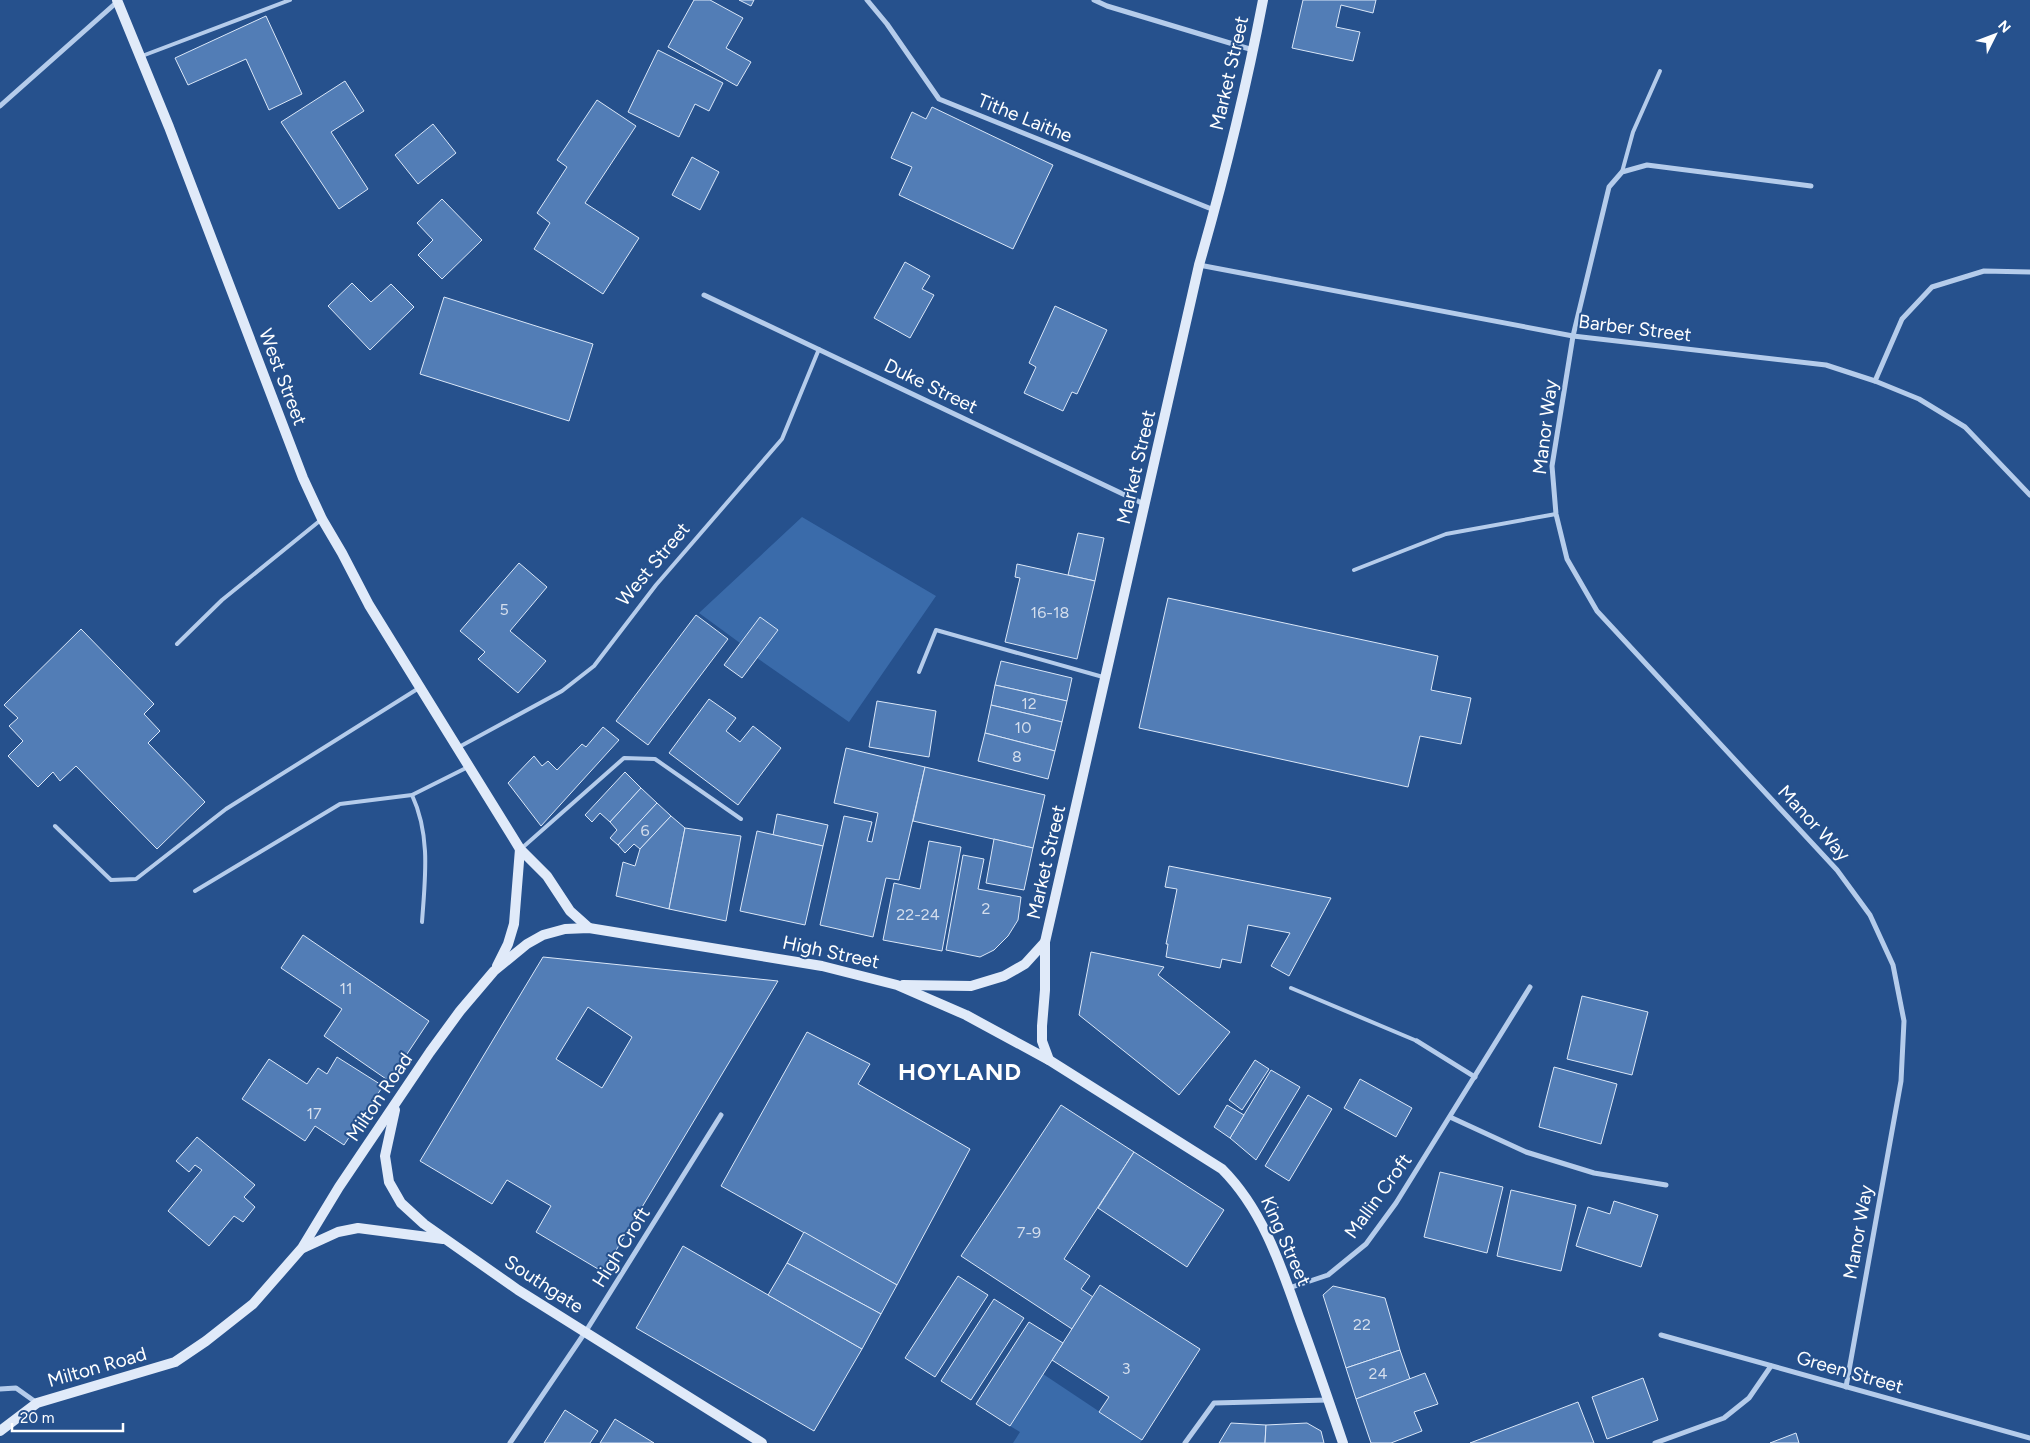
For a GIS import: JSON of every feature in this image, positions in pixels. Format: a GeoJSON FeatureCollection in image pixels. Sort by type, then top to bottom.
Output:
{"type":"FeatureCollection","features":[{"type":"Feature","properties":{"kind":"main road","name":"Market Street"},"geometry":{"type":"LineString","coordinates":[[1049,1060],[1042,1041],[1046,990],[1046,942],[1199,265],[1215,210],[1254,50],[1264,0]]}},
{"type":"Feature","properties":{"kind":"main road","name":"West Street"},"geometry":{"type":"LineString","coordinates":[[117,1],[169,127],[303,478],[322,519],[369,605],[520,849],[547,876],[570,911],[589,928]]}},
{"type":"Feature","properties":{"kind":"main road"},"geometry":{"type":"LineString","coordinates":[[494,972],[508,944],[514,924],[520,849]]}},
{"type":"Feature","properties":{"kind":"main road","name":"High Street"},"geometry":{"type":"LineString","coordinates":[[494,972],[526,944],[543,935],[565,929],[589,928],[822,966],[897,985],[966,1015],[1049,1060]]}},
{"type":"Feature","properties":{"kind":"main road","name":"Market Street"},"geometry":{"type":"LineString","coordinates":[[897,985],[971,986],[1004,976],[1025,964],[1046,942]]}},
{"type":"Feature","properties":{"kind":"main road","name":"Milton Road"},"geometry":{"type":"LineString","coordinates":[[0,1431],[37,1403],[175,1362],[206,1341],[253,1304],[302,1248],[339,1187],[397,1104],[430,1052],[460,1011],[494,972]]}},
{"type":"Feature","properties":{"kind":"main road","name":"King Street"},"geometry":{"type":"LineString","coordinates":[[1049,1060],[1222,1169],[1238,1185],[1264,1225],[1289,1288],[1343,1443]]}},
{"type":"Feature","properties":{"kind":"main road","name":"Southgate"},"geometry":{"type":"LineString","coordinates":[[397,1104],[385,1156],[389,1182],[401,1203],[424,1224],[518,1290],[762,1443]]}},
{"type":"Feature","properties":{"kind":"main road","name":"Milton Road"},"geometry":{"type":"LineString","coordinates":[[302,1248],[338,1232],[358,1228],[447,1239]]}},
{"type":"Feature","properties":{"kind":"street","name":"Tithe Laithe"},"geometry":{"type":"LineString","coordinates":[[867,0],[887,24],[939,99],[1215,210]]}},
{"type":"Feature","properties":{"kind":"street"},"geometry":{"type":"LineString","coordinates":[[1094,0],[1107,6],[1254,50]]}},
{"type":"Feature","properties":{"kind":"street"},"geometry":{"type":"LineString","coordinates":[[0,106],[117,1]]}},
{"type":"Feature","properties":{"kind":"street"},"geometry":{"type":"LineString","coordinates":[[1622,172],[1647,165],[1811,186]]}},
{"type":"Feature","properties":{"kind":"street","name":"Manor Way"},"geometry":{"type":"LineString","coordinates":[[1622,172],[1609,187],[1573,336],[1552,466],[1556,514],[1568,559],[1596,611],[1837,870],[1870,915],[1893,965],[1904,1021],[1901,1081],[1846,1387]]}},
{"type":"Feature","properties":{"kind":"street","name":"Barber Street"},"geometry":{"type":"LineString","coordinates":[[1199,265],[1573,336],[1826,365],[1875,381],[1919,399],[1965,427],[2030,495]]}},
{"type":"Feature","properties":{"kind":"street"},"geometry":{"type":"LineString","coordinates":[[1875,381],[1902,319],[1932,287],[1984,271],[2030,272]]}},
{"type":"Feature","properties":{"kind":"street","name":"Duke Street"},"geometry":{"type":"LineString","coordinates":[[704,295],[1145,504]]}},
{"type":"Feature","properties":{"kind":"street","name":"Mallin Croft"},"geometry":{"type":"LineString","coordinates":[[1289,1288],[1328,1275],[1366,1244],[1396,1203],[1530,987]]}},
{"type":"Feature","properties":{"kind":"street"},"geometry":{"type":"LineString","coordinates":[[1417,1041],[1475,1077]]}},
{"type":"Feature","properties":{"kind":"street","name":"High Croft"},"geometry":{"type":"LineString","coordinates":[[510,1443],[586,1331],[721,1115]]}},
{"type":"Feature","properties":{"kind":"street"},"geometry":{"type":"LineString","coordinates":[[1450,1117],[1526,1152],[1594,1173],[1666,1186]]}},
{"type":"Feature","properties":{"kind":"street","name":"Green Street"},"geometry":{"type":"LineString","coordinates":[[1662,1335],[2030,1438]]}},
{"type":"Feature","properties":{"kind":"street"},"geometry":{"type":"LineString","coordinates":[[1655,1443],[1724,1418],[1749,1398],[1771,1366]]}},
{"type":"Feature","properties":{"kind":"street","name":"Milton Road"},"geometry":{"type":"LineString","coordinates":[[0,1389],[16,1388],[37,1403]]}},
{"type":"Feature","properties":{"kind":"street"},"geometry":{"type":"LineString","coordinates":[[1185,1443],[1214,1403],[1329,1400]]}},
{"type":"Feature","properties":{"kind":"lane"},"geometry":{"type":"LineString","coordinates":[[140,57],[290,0]]}},
{"type":"Feature","properties":{"kind":"lane"},"geometry":{"type":"LineString","coordinates":[[1622,172],[1633,132],[1660,71]]}},
{"type":"Feature","properties":{"kind":"lane","name":"West Street"},"geometry":{"type":"LineString","coordinates":[[457,748],[562,691],[594,666],[656,585],[782,439],[819,349]]}},
{"type":"Feature","properties":{"kind":"lane"},"geometry":{"type":"LineString","coordinates":[[1354,570],[1446,534],[1556,514]]}},
{"type":"Feature","properties":{"kind":"lane"},"geometry":{"type":"LineString","coordinates":[[177,644],[222,600],[322,519]]}},
{"type":"Feature","properties":{"kind":"lane"},"geometry":{"type":"LineString","coordinates":[[919,672],[936,630],[1105,678]]}},
{"type":"Feature","properties":{"kind":"lane"},"geometry":{"type":"LineString","coordinates":[[55,826],[111,880],[136,880],[226,809],[419,688]]}},
{"type":"Feature","properties":{"kind":"lane"},"geometry":{"type":"LineString","coordinates":[[520,849],[624,758],[654,759],[741,819]]}},
{"type":"Feature","properties":{"kind":"lane"},"geometry":{"type":"LineString","coordinates":[[195,891],[340,804],[412,795],[468,767]]}},
{"type":"Feature","properties":{"kind":"lane"},"geometry":{"type":"LineString","coordinates":[[412,795],[424,833],[426,865],[422,922]]}},
{"type":"Feature","properties":{"kind":"lane"},"geometry":{"type":"LineString","coordinates":[[1291,988],[1417,1041]]}},
{"type":"Feature","properties":{"kind":"shaded area"},"geometry":{"type":"Polygon","coordinates":[[[802,517],[936,596],[849,722],[757,658],[778,630],[760,617],[740,643],[699,613],[802,517]]]}},
{"type":"Feature","properties":{"kind":"shaded area"},"geometry":{"type":"Polygon","coordinates":[[[1043,1374],[1142,1440],[1140,1443],[1013,1443],[1020,1432],[1010,1426],[1043,1374]]]}},
{"type":"Feature","properties":{"kind":"building"},"geometry":{"type":"Polygon","coordinates":[[[694,0],[710,0],[743,18],[726,48],[751,62],[737,86],[668,47],[694,0]]]}},
{"type":"Feature","properties":{"kind":"building"},"geometry":{"type":"Polygon","coordinates":[[[739,0],[754,0],[751,6],[739,0]]]}},
{"type":"Feature","properties":{"kind":"building"},"geometry":{"type":"Polygon","coordinates":[[[1303,0],[1376,0],[1373,13],[1341,5],[1336,27],[1360,32],[1353,61],[1292,48],[1303,0]]]}},
{"type":"Feature","properties":{"kind":"building"},"geometry":{"type":"Polygon","coordinates":[[[266,16],[302,94],[269,110],[246,59],[188,85],[175,58],[266,16]]]}},
{"type":"Feature","properties":{"kind":"building"},"geometry":{"type":"Polygon","coordinates":[[[658,50],[723,83],[709,111],[695,104],[679,137],[628,112],[658,50]]]}},
{"type":"Feature","properties":{"kind":"building"},"geometry":{"type":"Polygon","coordinates":[[[345,81],[364,111],[331,132],[368,189],[339,209],[281,122],[345,81]]]}},
{"type":"Feature","properties":{"kind":"building"},"geometry":{"type":"Polygon","coordinates":[[[597,100],[636,126],[585,203],[639,238],[603,294],[534,249],[550,223],[537,213],[567,167],[557,160],[597,100]]]}},
{"type":"Feature","properties":{"kind":"building"},"geometry":{"type":"Polygon","coordinates":[[[932,107],[1053,165],[1013,249],[899,195],[912,167],[891,158],[912,112],[926,119],[932,107]]]}},
{"type":"Feature","properties":{"kind":"building"},"geometry":{"type":"Polygon","coordinates":[[[433,124],[456,153],[418,184],[395,155],[433,124]]]}},
{"type":"Feature","properties":{"kind":"building"},"geometry":{"type":"Polygon","coordinates":[[[692,157],[719,172],[700,210],[672,195],[692,157]]]}},
{"type":"Feature","properties":{"kind":"building"},"geometry":{"type":"Polygon","coordinates":[[[442,199],[482,240],[442,279],[418,255],[433,240],[417,223],[442,199]]]}},
{"type":"Feature","properties":{"kind":"building"},"geometry":{"type":"Polygon","coordinates":[[[905,262],[930,276],[922,289],[934,295],[910,338],[874,318],[905,262]]]}},
{"type":"Feature","properties":{"kind":"building"},"geometry":{"type":"Polygon","coordinates":[[[352,283],[371,302],[391,284],[414,307],[370,350],[328,306],[352,283]]]}},
{"type":"Feature","properties":{"kind":"building"},"geometry":{"type":"Polygon","coordinates":[[[444,297],[593,344],[569,421],[420,374],[444,297]]]}},
{"type":"Feature","properties":{"kind":"building"},"geometry":{"type":"Polygon","coordinates":[[[1055,306],[1107,330],[1077,394],[1072,392],[1063,411],[1024,393],[1036,367],[1029,363],[1055,306]]]}},
{"type":"Feature","properties":{"kind":"building"},"geometry":{"type":"Polygon","coordinates":[[[1078,533],[1104,538],[1095,581],[1068,575],[1078,533]]]}},
{"type":"Feature","properties":{"kind":"building"},"geometry":{"type":"Polygon","coordinates":[[[519,563],[547,587],[510,631],[546,661],[518,693],[478,659],[485,652],[460,631],[519,563]]]}},
{"type":"Feature","properties":{"kind":"building"},"geometry":{"type":"Polygon","coordinates":[[[1017,564],[1095,581],[1077,659],[1005,642],[1020,578],[1015,577],[1017,564]]]}},
{"type":"Feature","properties":{"kind":"building"},"geometry":{"type":"Polygon","coordinates":[[[1168,598],[1438,656],[1431,690],[1471,698],[1461,744],[1420,736],[1408,787],[1139,728],[1168,598]]]}},
{"type":"Feature","properties":{"kind":"building"},"geometry":{"type":"Polygon","coordinates":[[[696,615],[728,639],[648,745],[616,721],[696,615]]]}},
{"type":"Feature","properties":{"kind":"building"},"geometry":{"type":"Polygon","coordinates":[[[760,617],[778,630],[742,678],[724,665],[760,617]]]}},
{"type":"Feature","properties":{"kind":"building"},"geometry":{"type":"Polygon","coordinates":[[[81,629],[154,704],[144,714],[160,731],[148,743],[205,802],[157,849],[76,766],[60,781],[53,772],[38,787],[8,756],[23,741],[9,726],[18,718],[4,705],[81,629]]]}},
{"type":"Feature","properties":{"kind":"building"},"geometry":{"type":"Polygon","coordinates":[[[1001,661],[1072,678],[1067,701],[995,685],[1001,661]]]}},
{"type":"Feature","properties":{"kind":"building"},"geometry":{"type":"Polygon","coordinates":[[[995,685],[1067,701],[1062,722],[991,705],[995,685]]]}},
{"type":"Feature","properties":{"kind":"building"},"geometry":{"type":"Polygon","coordinates":[[[709,699],[736,718],[726,731],[740,742],[753,726],[781,748],[738,805],[669,753],[709,699]]]}},
{"type":"Feature","properties":{"kind":"building"},"geometry":{"type":"Polygon","coordinates":[[[877,701],[936,711],[929,757],[869,747],[877,701]]]}},
{"type":"Feature","properties":{"kind":"building"},"geometry":{"type":"Polygon","coordinates":[[[991,705],[1062,722],[1055,751],[985,733],[991,705]]]}},
{"type":"Feature","properties":{"kind":"building"},"geometry":{"type":"Polygon","coordinates":[[[603,727],[619,740],[541,826],[508,783],[534,756],[542,766],[548,761],[557,770],[582,744],[586,747],[603,727]]]}},
{"type":"Feature","properties":{"kind":"building"},"geometry":{"type":"Polygon","coordinates":[[[985,733],[1055,751],[1048,779],[978,761],[985,733]]]}},
{"type":"Feature","properties":{"kind":"building"},"geometry":{"type":"Polygon","coordinates":[[[846,748],[925,767],[899,880],[886,878],[873,937],[820,925],[844,816],[872,822],[867,841],[872,842],[878,813],[834,803],[846,748]]]}},
{"type":"Feature","properties":{"kind":"building"},"geometry":{"type":"Polygon","coordinates":[[[925,767],[1045,795],[1033,848],[913,821],[925,767]]]}},
{"type":"Feature","properties":{"kind":"building"},"geometry":{"type":"Polygon","coordinates":[[[625,772],[641,788],[610,822],[600,813],[592,822],[585,815],[625,772]]]}},
{"type":"Feature","properties":{"kind":"building"},"geometry":{"type":"Polygon","coordinates":[[[641,788],[657,803],[618,845],[610,838],[617,830],[610,822],[641,788]]]}},
{"type":"Feature","properties":{"kind":"building"},"geometry":{"type":"Polygon","coordinates":[[[657,803],[671,816],[640,849],[634,844],[625,853],[618,845],[657,803]]]}},
{"type":"Feature","properties":{"kind":"building"},"geometry":{"type":"Polygon","coordinates":[[[777,814],[828,825],[823,846],[773,835],[777,814]]]}},
{"type":"Feature","properties":{"kind":"building"},"geometry":{"type":"Polygon","coordinates":[[[671,816],[685,828],[669,909],[616,896],[623,862],[635,866],[640,849],[671,816]]]}},
{"type":"Feature","properties":{"kind":"building"},"geometry":{"type":"Polygon","coordinates":[[[685,828],[741,836],[726,921],[669,909],[685,828]]]}},
{"type":"Feature","properties":{"kind":"building"},"geometry":{"type":"Polygon","coordinates":[[[757,831],[823,846],[805,925],[740,911],[757,831]]]}},
{"type":"Feature","properties":{"kind":"building"},"geometry":{"type":"Polygon","coordinates":[[[994,839],[1033,848],[1024,890],[986,883],[994,839]]]}},
{"type":"Feature","properties":{"kind":"building"},"geometry":{"type":"Polygon","coordinates":[[[929,841],[961,847],[942,951],[883,940],[894,883],[920,889],[929,841]]]}},
{"type":"Feature","properties":{"kind":"building"},"geometry":{"type":"Polygon","coordinates":[[[963,855],[984,859],[978,889],[1021,897],[1018,920],[1008,936],[994,950],[980,957],[946,950],[963,855]]]}},
{"type":"Feature","properties":{"kind":"building"},"geometry":{"type":"Polygon","coordinates":[[[1169,866],[1331,898],[1289,976],[1271,966],[1290,933],[1248,925],[1241,963],[1222,959],[1220,968],[1166,957],[1168,944],[1166,944],[1177,889],[1165,887],[1169,866]]]}},
{"type":"Feature","properties":{"kind":"building"},"geometry":{"type":"Polygon","coordinates":[[[303,935],[429,1021],[389,1081],[324,1036],[342,1009],[281,968],[303,935]]]}},
{"type":"Feature","properties":{"kind":"building"},"geometry":{"type":"Polygon","coordinates":[[[1091,952],[1164,967],[1158,975],[1230,1032],[1179,1095],[1079,1015],[1091,952]]]}},
{"type":"Feature","properties":{"kind":"building"},"geometry":{"type":"Polygon","coordinates":[[[543,957],[778,981],[603,1272],[536,1232],[551,1206],[507,1180],[492,1204],[420,1161],[543,957]],[[588,1007],[556,1059],[602,1088],[632,1037],[588,1007]]]}},
{"type":"Feature","properties":{"kind":"building"},"geometry":{"type":"Polygon","coordinates":[[[1582,996],[1648,1012],[1632,1075],[1567,1059],[1582,996]]]}},
{"type":"Feature","properties":{"kind":"building"},"geometry":{"type":"Polygon","coordinates":[[[807,1032],[870,1064],[858,1084],[970,1149],[897,1285],[721,1186],[807,1032]]]}},
{"type":"Feature","properties":{"kind":"building"},"geometry":{"type":"Polygon","coordinates":[[[337,1057],[383,1086],[344,1145],[315,1126],[305,1141],[242,1099],[269,1059],[307,1084],[318,1068],[327,1074],[337,1057]]]}},
{"type":"Feature","properties":{"kind":"building"},"geometry":{"type":"Polygon","coordinates":[[[1255,1060],[1269,1069],[1242,1110],[1229,1100],[1255,1060]]]}},
{"type":"Feature","properties":{"kind":"building"},"geometry":{"type":"Polygon","coordinates":[[[1554,1067],[1617,1084],[1601,1144],[1539,1127],[1554,1067]]]}},
{"type":"Feature","properties":{"kind":"building"},"geometry":{"type":"Polygon","coordinates":[[[1271,1070],[1300,1087],[1256,1160],[1230,1138],[1271,1070]]]}},
{"type":"Feature","properties":{"kind":"building"},"geometry":{"type":"Polygon","coordinates":[[[1360,1079],[1412,1108],[1396,1137],[1344,1108],[1360,1079]]]}},
{"type":"Feature","properties":{"kind":"building"},"geometry":{"type":"Polygon","coordinates":[[[1308,1095],[1332,1109],[1289,1181],[1265,1166],[1308,1095]]]}},
{"type":"Feature","properties":{"kind":"building"},"geometry":{"type":"Polygon","coordinates":[[[1061,1105],[1134,1152],[1064,1259],[1090,1276],[1081,1289],[1093,1297],[1072,1329],[961,1256],[1061,1105]]]}},
{"type":"Feature","properties":{"kind":"building"},"geometry":{"type":"Polygon","coordinates":[[[1227,1105],[1244,1115],[1230,1138],[1214,1127],[1227,1105]]]}},
{"type":"Feature","properties":{"kind":"building"},"geometry":{"type":"Polygon","coordinates":[[[197,1137],[255,1185],[244,1197],[255,1207],[243,1222],[234,1216],[209,1246],[168,1211],[202,1170],[195,1165],[189,1172],[176,1161],[197,1137]]]}},
{"type":"Feature","properties":{"kind":"building"},"geometry":{"type":"Polygon","coordinates":[[[1134,1152],[1224,1210],[1187,1267],[1098,1208],[1134,1152]]]}},
{"type":"Feature","properties":{"kind":"building"},"geometry":{"type":"Polygon","coordinates":[[[1440,1172],[1503,1187],[1487,1253],[1424,1237],[1440,1172]]]}},
{"type":"Feature","properties":{"kind":"building"},"geometry":{"type":"Polygon","coordinates":[[[1511,1190],[1576,1205],[1561,1271],[1497,1256],[1511,1190]]]}},
{"type":"Feature","properties":{"kind":"building"},"geometry":{"type":"Polygon","coordinates":[[[1614,1201],[1658,1215],[1641,1267],[1576,1246],[1588,1207],[1610,1214],[1614,1201]]]}},
{"type":"Feature","properties":{"kind":"building"},"geometry":{"type":"Polygon","coordinates":[[[804,1232],[897,1285],[881,1314],[787,1263],[804,1232]]]}},
{"type":"Feature","properties":{"kind":"building"},"geometry":{"type":"Polygon","coordinates":[[[683,1246],[862,1349],[814,1431],[636,1328],[683,1246]]]}},
{"type":"Feature","properties":{"kind":"building"},"geometry":{"type":"Polygon","coordinates":[[[787,1263],[881,1314],[862,1349],[768,1295],[787,1263]]]}},
{"type":"Feature","properties":{"kind":"building"},"geometry":{"type":"Polygon","coordinates":[[[958,1276],[988,1295],[935,1377],[905,1358],[958,1276]]]}},
{"type":"Feature","properties":{"kind":"building"},"geometry":{"type":"Polygon","coordinates":[[[1100,1285],[1200,1349],[1142,1440],[1099,1412],[1109,1397],[1052,1360],[1100,1285]]]}},
{"type":"Feature","properties":{"kind":"building"},"geometry":{"type":"Polygon","coordinates":[[[1333,1286],[1385,1298],[1400,1350],[1346,1368],[1323,1295],[1333,1286]]]}},
{"type":"Feature","properties":{"kind":"building"},"geometry":{"type":"Polygon","coordinates":[[[994,1299],[1024,1318],[971,1400],[941,1381],[994,1299]]]}},
{"type":"Feature","properties":{"kind":"building"},"geometry":{"type":"Polygon","coordinates":[[[1029,1322],[1063,1343],[1010,1426],[976,1404],[1029,1322]]]}},
{"type":"Feature","properties":{"kind":"building"},"geometry":{"type":"Polygon","coordinates":[[[1400,1350],[1410,1379],[1356,1399],[1346,1368],[1400,1350]]]}},
{"type":"Feature","properties":{"kind":"building"},"geometry":{"type":"Polygon","coordinates":[[[1425,1373],[1438,1404],[1414,1412],[1422,1431],[1391,1443],[1371,1443],[1356,1399],[1425,1373]]]}},
{"type":"Feature","properties":{"kind":"building"},"geometry":{"type":"Polygon","coordinates":[[[1643,1378],[1658,1420],[1607,1439],[1592,1397],[1643,1378]]]}},
{"type":"Feature","properties":{"kind":"building"},"geometry":{"type":"Polygon","coordinates":[[[1578,1402],[1594,1443],[1470,1443],[1578,1402]]]}},
{"type":"Feature","properties":{"kind":"building"},"geometry":{"type":"Polygon","coordinates":[[[565,1410],[598,1431],[590,1443],[544,1443],[565,1410]]]}},
{"type":"Feature","properties":{"kind":"building"},"geometry":{"type":"Polygon","coordinates":[[[615,1419],[654,1443],[600,1443],[615,1419]]]}},
{"type":"Feature","properties":{"kind":"building"},"geometry":{"type":"Polygon","coordinates":[[[1231,1423],[1266,1425],[1265,1443],[1219,1443],[1231,1423]]]}},
{"type":"Feature","properties":{"kind":"building"},"geometry":{"type":"Polygon","coordinates":[[[1307,1423],[1321,1431],[1324,1443],[1265,1443],[1266,1425],[1307,1423]]]}},
{"type":"Feature","properties":{"kind":"building"},"geometry":{"type":"Polygon","coordinates":[[[1796,1433],[1799,1443],[1770,1443],[1796,1433]]]}},
{"type":"Feature","properties":{"kind":"district","name":"HOYLAND"},"geometry":{"type":"Point","coordinates":[960,1071]}}]}
